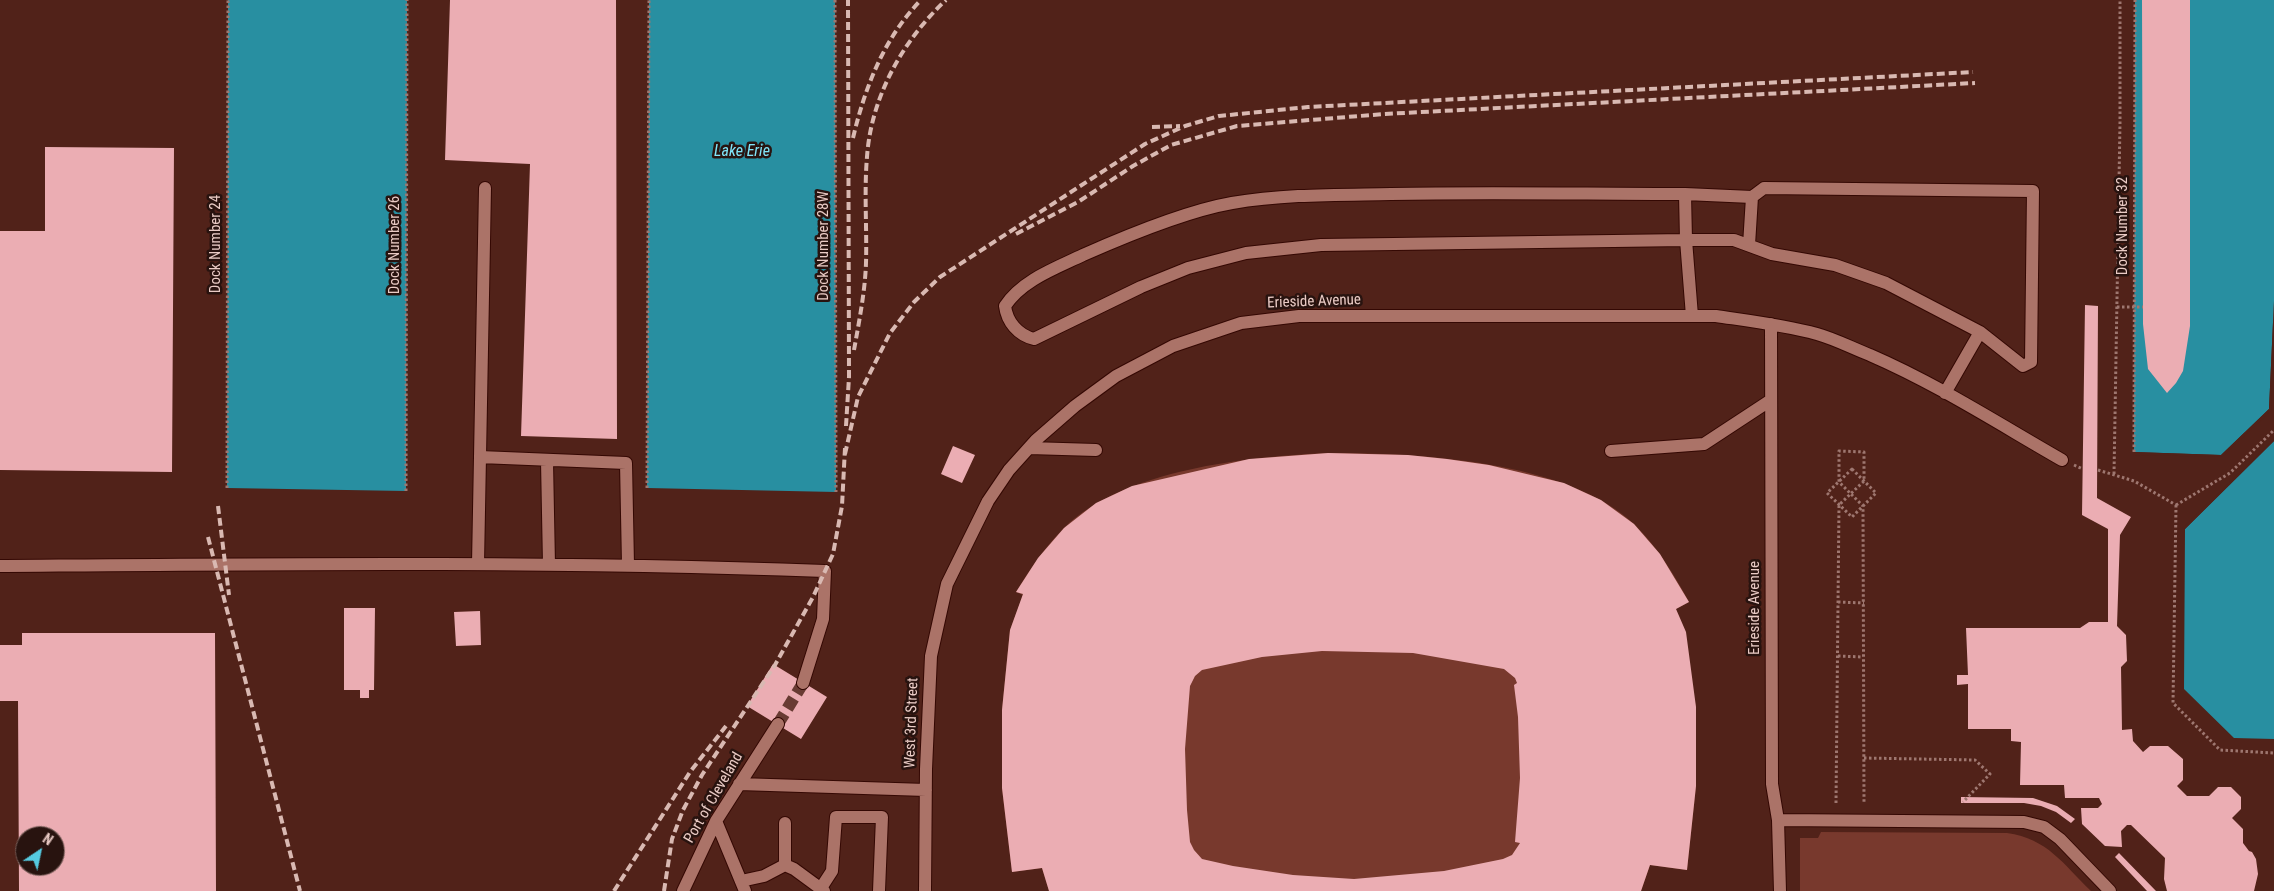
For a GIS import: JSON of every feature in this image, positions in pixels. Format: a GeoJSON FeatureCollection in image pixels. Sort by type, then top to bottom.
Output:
{"type":"FeatureCollection","features":[{"type":"Feature","properties":{"kind":"street"},"geometry":{"type":"LineString","coordinates":[[478,564],[485,188]]}},
{"type":"Feature","properties":{"kind":"street"},"geometry":{"type":"LineString","coordinates":[[1764,188],[2033,191],[2031,362],[2022,366],[1980,332],[1886,283],[1835,265],[1772,254],[1734,240],[1321,245],[1246,253],[1180,271],[1141,287],[1034,339],[1024,337],[1006,318],[1005,306],[1012,296],[1046,272],[1116,240],[1231,203],[1278,197],[1443,193],[1685,194],[1752,196],[1764,188]]}},
{"type":"Feature","properties":{"kind":"street"},"geometry":{"type":"LineString","coordinates":[[1685,194],[1686,240],[1692,316]]}},
{"type":"Feature","properties":{"kind":"street"},"geometry":{"type":"LineString","coordinates":[[1749,245],[1752,196]]}},
{"type":"Feature","properties":{"kind":"street","name":"Erieside Avenue"},"geometry":{"type":"LineString","coordinates":[[957,560],[988,501],[1009,470],[1029,448],[1076,406],[1116,376],[1173,346],[1240,323],[1299,316],[1716,316],[1771,324],[1818,334],[1899,368],[1945,392],[2062,460]]}},
{"type":"Feature","properties":{"kind":"street","name":"Erieside Avenue"},"geometry":{"type":"LineString","coordinates":[[1771,324],[1772,784],[1778,820],[1780,891]]}},
{"type":"Feature","properties":{"kind":"street"},"geometry":{"type":"LineString","coordinates":[[1945,392],[1980,332]]}},
{"type":"Feature","properties":{"kind":"street"},"geometry":{"type":"LineString","coordinates":[[1610,451],[1704,444],[1771,400]]}},
{"type":"Feature","properties":{"kind":"street"},"geometry":{"type":"LineString","coordinates":[[1029,448],[1096,450]]}},
{"type":"Feature","properties":{"kind":"street"},"geometry":{"type":"LineString","coordinates":[[480,457],[626,463],[628,565]]}},
{"type":"Feature","properties":{"kind":"street"},"geometry":{"type":"LineString","coordinates":[[547,461],[549,564]]}},
{"type":"Feature","properties":{"kind":"street","name":"West 3rd Street"},"geometry":{"type":"LineString","coordinates":[[925,891],[926,790],[932,656],[947,584],[957,560]]}},
{"type":"Feature","properties":{"kind":"street"},"geometry":{"type":"LineString","coordinates":[[0,566],[549,564],[825,570],[823,619],[803,683]]}},
{"type":"Feature","properties":{"kind":"street","name":"Port of Cleveland"},"geometry":{"type":"LineString","coordinates":[[683,891],[716,821],[778,724]]}},
{"type":"Feature","properties":{"kind":"street"},"geometry":{"type":"LineString","coordinates":[[739,784],[926,790]]}},
{"type":"Feature","properties":{"kind":"street"},"geometry":{"type":"LineString","coordinates":[[716,821],[743,886],[785,866],[794,869],[823,890],[832,871],[836,817],[882,817],[879,891]]}},
{"type":"Feature","properties":{"kind":"street"},"geometry":{"type":"LineString","coordinates":[[1778,820],[2024,822],[2044,827],[2060,839],[2110,891]]}},
{"type":"Feature","properties":{"kind":"street"},"geometry":{"type":"LineString","coordinates":[[785,823],[785,866]]}},
{"type":"Feature","properties":{"kind":"path","name":"Dock Number 24"},"geometry":{"type":"LineString","coordinates":[[227,488],[228,0]]}},
{"type":"Feature","properties":{"kind":"path","name":"Dock Number 26"},"geometry":{"type":"LineString","coordinates":[[406,491],[407,0]]}},
{"type":"Feature","properties":{"kind":"path"},"geometry":{"type":"LineString","coordinates":[[647,488],[649,0]]}},
{"type":"Feature","properties":{"kind":"path","name":"Dock Number 28W"},"geometry":{"type":"LineString","coordinates":[[835,0],[836,492]]}},
{"type":"Feature","properties":{"kind":"path"},"geometry":{"type":"LineString","coordinates":[[2114,474],[2120,0]]}},
{"type":"Feature","properties":{"kind":"path","name":"Dock Number 32"},"geometry":{"type":"LineString","coordinates":[[2134,452],[2135,0]]}},
{"type":"Feature","properties":{"kind":"path"},"geometry":{"type":"LineString","coordinates":[[2117,307],[2142,307]]}},
{"type":"Feature","properties":{"kind":"path"},"geometry":{"type":"LineString","coordinates":[[2176,505],[2230,473],[2274,430]]}},
{"type":"Feature","properties":{"kind":"path"},"geometry":{"type":"LineString","coordinates":[[1836,803],[1839,505],[1851,494],[1864,481],[1864,452],[1838,451],[1839,482],[1851,494],[1863,506],[1864,803]]}},
{"type":"Feature","properties":{"kind":"path"},"geometry":{"type":"LineString","coordinates":[[1852,469],[1864,481],[1876,493],[1852,517],[1827,493],[1852,469]]}},
{"type":"Feature","properties":{"kind":"path"},"geometry":{"type":"LineString","coordinates":[[2098,470],[2134,481],[2176,505]]}},
{"type":"Feature","properties":{"kind":"path"},"geometry":{"type":"LineString","coordinates":[[2176,505],[2173,702],[2220,750],[2274,753]]}},
{"type":"Feature","properties":{"kind":"path"},"geometry":{"type":"LineString","coordinates":[[1838,602],[1864,603]]}},
{"type":"Feature","properties":{"kind":"path"},"geometry":{"type":"LineString","coordinates":[[1838,656],[1864,657]]}},
{"type":"Feature","properties":{"kind":"path"},"geometry":{"type":"LineString","coordinates":[[1864,758],[1975,760],[1990,774],[1963,802]]}},
{"type":"Feature","properties":{"kind":"shaded area"},"geometry":{"type":"Polygon","coordinates":[[[1328,453],[1404,455],[1446,459],[1532,474],[1571,486],[1606,503],[1635,525],[1651,543],[1689,602],[1676,609],[1696,707],[1696,786],[1687,870],[1650,865],[1641,891],[1049,891],[1042,868],[1012,872],[1002,788],[1002,710],[1010,630],[1023,595],[1016,592],[1038,558],[1064,528],[1089,508],[1119,492],[1153,479],[1225,463],[1328,453]]]}},
{"type":"Feature","properties":{"kind":"shaded area"},"geometry":{"type":"Polygon","coordinates":[[[1821,832],[2007,833],[2021,836],[2054,854],[2091,891],[1800,891],[1800,838],[1818,838],[1821,832]]]}},
{"type":"Feature","properties":{"kind":"water"},"geometry":{"type":"Polygon","coordinates":[[[228,0],[407,0],[406,491],[227,488],[228,0]]]}},
{"type":"Feature","properties":{"kind":"water","name":"Lake Erie"},"geometry":{"type":"Polygon","coordinates":[[[649,0],[835,0],[836,492],[647,488],[649,0]]]}},
{"type":"Feature","properties":{"kind":"water"},"geometry":{"type":"Polygon","coordinates":[[[2135,0],[2274,0],[2274,301],[2269,409],[2221,455],[2134,452],[2135,0]]]}},
{"type":"Feature","properties":{"kind":"water"},"geometry":{"type":"Polygon","coordinates":[[[2274,441],[2274,739],[2234,738],[2184,689],[2185,529],[2274,441]]]}},
{"type":"Feature","properties":{"kind":"pier"},"geometry":{"type":"Polygon","coordinates":[[[2274,301],[2271,411],[2222,457],[2134,455],[2134,452],[2221,455],[2269,409],[2274,301]]]}},
{"type":"Feature","properties":{"kind":"pier"},"geometry":{"type":"Polygon","coordinates":[[[2274,439],[2185,529],[2182,528],[2274,439]]]}},
{"type":"Feature","properties":{"kind":"building"},"geometry":{"type":"Polygon","coordinates":[[[450,0],[616,0],[617,439],[521,436],[530,164],[445,160],[450,0]]]}},
{"type":"Feature","properties":{"kind":"building"},"geometry":{"type":"Polygon","coordinates":[[[2142,0],[2190,0],[2190,326],[2183,371],[2167,393],[2148,369],[2143,324],[2142,0]]]}},
{"type":"Feature","properties":{"kind":"building"},"geometry":{"type":"Polygon","coordinates":[[[45,147],[174,148],[172,472],[0,470],[0,231],[45,231],[45,147]]]}},
{"type":"Feature","properties":{"kind":"building"},"geometry":{"type":"Polygon","coordinates":[[[2085,305],[2098,306],[2097,498],[2131,517],[2120,535],[2117,626],[2126,635],[2127,661],[2121,667],[2122,730],[2132,729],[2133,741],[2143,752],[2150,746],[2168,746],[2183,759],[2183,780],[2177,786],[2187,796],[2209,796],[2218,787],[2231,787],[2241,797],[2241,809],[2232,818],[2243,829],[2243,843],[2256,859],[2258,874],[2254,891],[2167,891],[2164,879],[2165,858],[2131,825],[2127,825],[2121,831],[2122,847],[2105,846],[2082,824],[2081,808],[2098,808],[2102,804],[2099,798],[2065,798],[2064,785],[2020,785],[2021,742],[2011,741],[2011,729],[1968,729],[1968,684],[1957,685],[1957,675],[1968,675],[1966,628],[2080,628],[2089,622],[2108,622],[2108,529],[2082,515],[2085,305]]]}},
{"type":"Feature","properties":{"kind":"building"},"geometry":{"type":"Polygon","coordinates":[[[953,446],[975,455],[962,483],[941,474],[953,446]]]}},
{"type":"Feature","properties":{"kind":"building"},"geometry":{"type":"Polygon","coordinates":[[[1328,453],[1408,455],[1489,465],[1564,483],[1601,500],[1634,524],[1660,554],[1689,602],[1676,609],[1686,632],[1696,707],[1696,786],[1687,870],[1650,865],[1641,891],[1049,891],[1042,868],[1012,872],[1002,788],[1002,710],[1010,630],[1023,594],[1016,592],[1038,558],[1064,528],[1096,503],[1132,486],[1249,459],[1328,453]],[[1322,651],[1262,657],[1202,670],[1195,676],[1190,686],[1185,749],[1187,810],[1190,842],[1202,859],[1233,866],[1293,875],[1354,879],[1444,871],[1503,859],[1512,855],[1520,843],[1515,842],[1520,778],[1518,717],[1514,685],[1517,683],[1515,678],[1504,669],[1413,653],[1322,651]]]}},
{"type":"Feature","properties":{"kind":"building"},"geometry":{"type":"Polygon","coordinates":[[[344,608],[375,608],[374,690],[369,690],[369,698],[360,698],[360,690],[344,690],[344,608]]]}},
{"type":"Feature","properties":{"kind":"building"},"geometry":{"type":"Polygon","coordinates":[[[480,611],[481,645],[456,646],[454,612],[480,611]]]}},
{"type":"Feature","properties":{"kind":"building"},"geometry":{"type":"Polygon","coordinates":[[[22,633],[215,633],[216,891],[19,891],[19,876],[65,876],[65,826],[19,826],[18,701],[0,701],[0,645],[22,645],[22,633]]]}},
{"type":"Feature","properties":{"kind":"building"},"geometry":{"type":"Polygon","coordinates":[[[773,664],[827,697],[801,739],[747,706],[773,664]]]}},
{"type":"Feature","properties":{"kind":"building"},"geometry":{"type":"Polygon","coordinates":[[[1961,797],[2033,798],[2057,806],[2075,819],[2071,823],[2056,812],[2041,806],[2024,803],[1961,803],[1961,797]]]}},
{"type":"Feature","properties":{"kind":"building"},"geometry":{"type":"Polygon","coordinates":[[[2119,853],[2156,891],[2147,891],[2115,857],[2119,853]]]}},
{"type":"Feature","properties":{"kind":"tunnel"},"geometry":{"type":"LineString","coordinates":[[778,724],[803,683]]}},
{"type":"Feature","properties":{"kind":"railway"},"geometry":{"type":"LineString","coordinates":[[846,426],[849,377],[848,0]]}},
{"type":"Feature","properties":{"kind":"railway"},"geometry":{"type":"LineString","coordinates":[[853,138],[863,100],[886,47],[896,30],[921,0]]}},
{"type":"Feature","properties":{"kind":"railway"},"geometry":{"type":"LineString","coordinates":[[854,350],[862,307],[865,274],[866,170],[870,135],[875,113],[882,92],[903,51],[930,16],[946,0]]}},
{"type":"Feature","properties":{"kind":"railway"},"geometry":{"type":"LineString","coordinates":[[845,454],[858,397],[890,333],[914,302],[940,277],[1145,144],[1185,126],[1219,116],[1308,107],[1973,72]]}},
{"type":"Feature","properties":{"kind":"railway"},"geometry":{"type":"LineString","coordinates":[[1016,234],[1078,202],[1133,166],[1171,145],[1237,126],[1384,114],[1975,83]]}},
{"type":"Feature","properties":{"kind":"railway"},"geometry":{"type":"LineString","coordinates":[[1152,127],[1180,126]]}},
{"type":"Feature","properties":{"kind":"railway"},"geometry":{"type":"LineString","coordinates":[[664,891],[672,839],[683,810],[702,775],[775,665],[813,597],[833,554],[842,506],[845,448]]}},
{"type":"Feature","properties":{"kind":"railway"},"geometry":{"type":"LineString","coordinates":[[218,506],[229,595]]}},
{"type":"Feature","properties":{"kind":"railway"},"geometry":{"type":"LineString","coordinates":[[208,537],[300,891]]}},
{"type":"Feature","properties":{"kind":"railway"},"geometry":{"type":"LineString","coordinates":[[614,891],[690,772],[726,726]]}}]}
